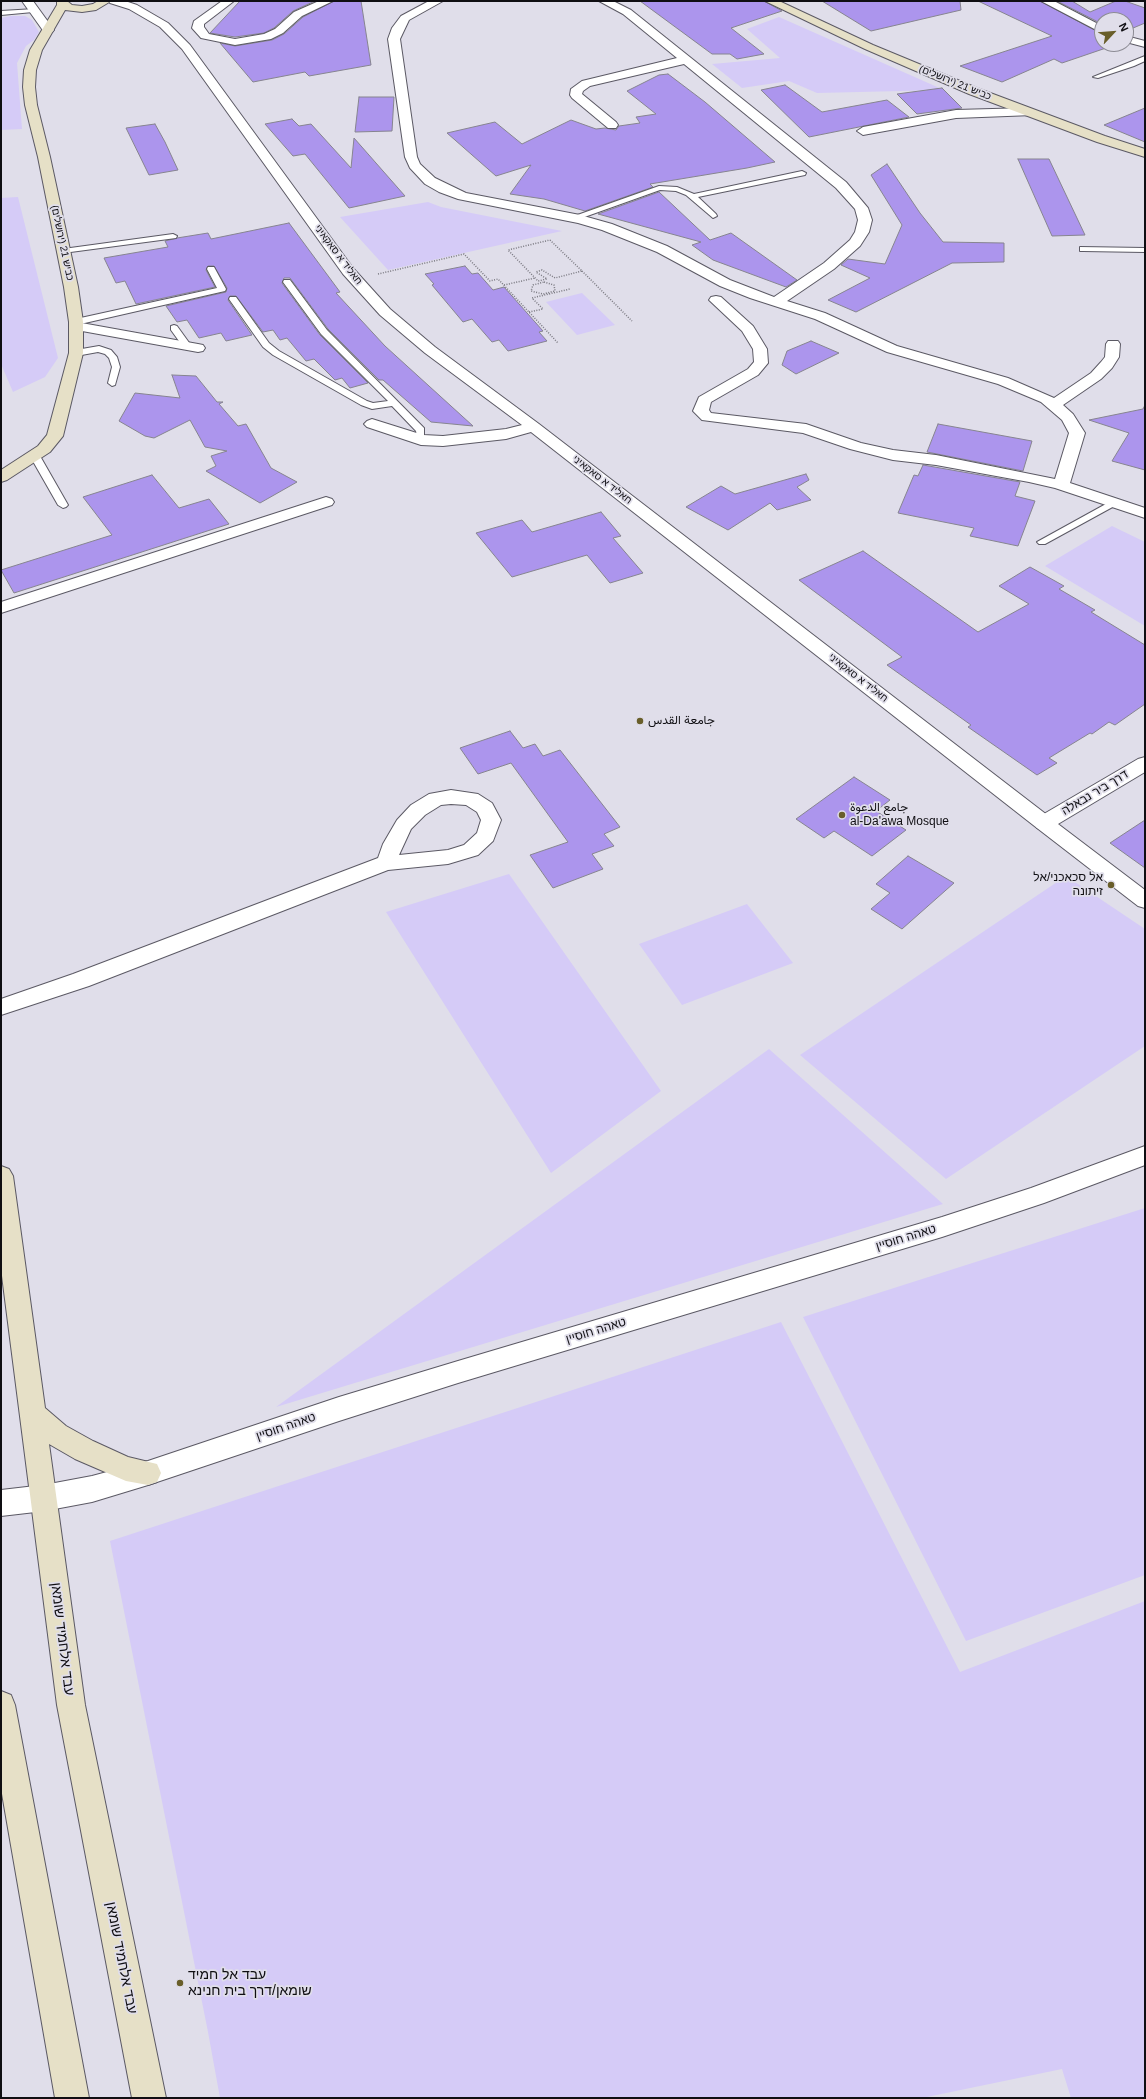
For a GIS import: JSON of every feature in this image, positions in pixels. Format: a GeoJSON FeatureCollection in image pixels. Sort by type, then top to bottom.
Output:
{"type":"FeatureCollection","features":[{"type":"Feature","properties":{"kind":"main road","name":"כביש 21 (ירושלים)"},"geometry":{"type":"LineString","coordinates":[[770,1],[869,47],[973,91],[1145,153]]}},
{"type":"Feature","properties":{"kind":"main road","name":"כביש 21 (ירושלים)"},"geometry":{"type":"LineString","coordinates":[[1,477],[35,456],[50,443],[55,436],[76,353],[76,324],[63,251],[30,95],[29,79],[34,57],[39,44],[50,28],[62,3],[69,8],[82,10]]}},
{"type":"Feature","properties":{"kind":"main road","name":"כביש 21 (ירושלים)"},"geometry":{"type":"LineString","coordinates":[[50,28],[66,16],[82,10],[117,3]]}},
{"type":"Feature","properties":{"kind":"main road","name":"כביש 21 (ירושלים)"},"geometry":{"type":"LineString","coordinates":[[1,470],[35,456]]}},
{"type":"Feature","properties":{"kind":"main road","name":"עבד אלחמיד שומאן"},"geometry":{"type":"LineString","coordinates":[[1,1176],[71,1705],[149,2098]]}},
{"type":"Feature","properties":{"kind":"main road"},"geometry":{"type":"LineString","coordinates":[[33,1414],[57,1434],[91,1453],[126,1469],[148,1473]]}},
{"type":"Feature","properties":{"kind":"main road"},"geometry":{"type":"LineString","coordinates":[[1,1705],[72,2098]]}},
{"type":"Feature","properties":{"kind":"street"},"geometry":{"type":"LineString","coordinates":[[229,1],[203,17],[198,23],[198,28],[205,36],[219,40],[249,42],[279,32],[298,14],[328,1]]}},
{"type":"Feature","properties":{"kind":"street"},"geometry":{"type":"LineString","coordinates":[[438,1],[416,10],[405,18],[398,28],[394,39],[410,157],[414,165],[430,181],[444,189],[463,196],[573,218],[607,227],[662,249],[725,283],[776,302],[820,316],[892,349],[1026,390],[1054,405],[1068,417],[1077,433],[1061,485]]}},
{"type":"Feature","properties":{"kind":"street"},"geometry":{"type":"LineString","coordinates":[[604,1],[627,12],[841,185],[853,196],[861,208],[865,220],[862,232],[855,243],[829,266],[776,302]]}},
{"type":"Feature","properties":{"kind":"street"},"geometry":{"type":"LineString","coordinates":[[1046,1],[1094,26]]}},
{"type":"Feature","properties":{"kind":"street","name":"חאליד א סאקאיני"},"geometry":{"type":"LineString","coordinates":[[117,3],[164,25],[186,47],[355,279],[385,312],[430,350],[534,427],[1145,901]]}},
{"type":"Feature","properties":{"kind":"street"},"geometry":{"type":"LineString","coordinates":[[30,5],[50,28]]}},
{"type":"Feature","properties":{"kind":"street"},"geometry":{"type":"LineString","coordinates":[[164,25],[203,17]]}},
{"type":"Feature","properties":{"kind":"street"},"geometry":{"type":"LineString","coordinates":[[1134,41],[1145,44]]}},
{"type":"Feature","properties":{"kind":"street"},"geometry":{"type":"LineString","coordinates":[[612,125],[578,97],[576,94],[576,88],[586,83],[686,60]]}},
{"type":"Feature","properties":{"kind":"street"},"geometry":{"type":"LineString","coordinates":[[863,131],[956,114],[1029,112]]}},
{"type":"Feature","properties":{"kind":"street"},"geometry":{"type":"LineString","coordinates":[[716,300],[748,330],[760,348],[761,363],[753,372],[704,400],[701,411],[707,417],[760,422],[806,429],[856,446],[893,455],[936,460],[1061,485],[1145,513]]}},
{"type":"Feature","properties":{"kind":"street"},"geometry":{"type":"LineString","coordinates":[[76,324],[193,347]]}},
{"type":"Feature","properties":{"kind":"street"},"geometry":{"type":"LineString","coordinates":[[1054,405],[1096,376],[1107,365],[1112,358],[1113,344]]}},
{"type":"Feature","properties":{"kind":"street"},"geometry":{"type":"LineString","coordinates":[[372,424],[421,440],[443,441],[506,434],[534,427]]}},
{"type":"Feature","properties":{"kind":"street"},"geometry":{"type":"LineString","coordinates":[[1,608],[326,502]]}},
{"type":"Feature","properties":{"kind":"street","name":"דרך ביר נבאלה"},"geometry":{"type":"LineString","coordinates":[[1044,823],[1145,763]]}},
{"type":"Feature","properties":{"kind":"street"},"geometry":{"type":"LineString","coordinates":[[1,1007],[80,980],[386,863],[448,858],[471,850],[486,836],[491,820],[485,808],[471,799],[451,797],[436,799],[418,810],[404,825],[393,844],[386,863]]}},
{"type":"Feature","properties":{"kind":"street","name":"טאהה חוסיין"},"geometry":{"type":"LineString","coordinates":[[1,1503],[44,1498],[92,1489],[148,1473],[339,1409],[942,1227],[1036,1196],[1145,1155]]}},
{"type":"Feature","properties":{"kind":"lane"},"geometry":{"type":"LineString","coordinates":[[1,13],[30,5]]}},
{"type":"Feature","properties":{"kind":"lane"},"geometry":{"type":"LineString","coordinates":[[1096,77],[1132,65],[1145,58]]}},
{"type":"Feature","properties":{"kind":"lane"},"geometry":{"type":"LineString","coordinates":[[693,196],[802,173]]}},
{"type":"Feature","properties":{"kind":"lane"},"geometry":{"type":"LineString","coordinates":[[573,218],[659,188],[678,189],[690,193],[713,216]]}},
{"type":"Feature","properties":{"kind":"lane"},"geometry":{"type":"LineString","coordinates":[[63,251],[173,236]]}},
{"type":"Feature","properties":{"kind":"lane"},"geometry":{"type":"LineString","coordinates":[[1083,249],[1145,250]]}},
{"type":"Feature","properties":{"kind":"lane"},"geometry":{"type":"LineString","coordinates":[[76,324],[222,289],[211,269]]}},
{"type":"Feature","properties":{"kind":"lane"},"geometry":{"type":"LineString","coordinates":[[287,282],[324,332],[421,430],[421,440]]}},
{"type":"Feature","properties":{"kind":"lane"},"geometry":{"type":"LineString","coordinates":[[233,299],[266,345],[276,354],[364,403],[372,406],[395,404]]}},
{"type":"Feature","properties":{"kind":"lane"},"geometry":{"type":"LineString","coordinates":[[174,328],[193,347]]}},
{"type":"Feature","properties":{"kind":"lane"},"geometry":{"type":"LineString","coordinates":[[76,353],[99,349],[108,352],[114,357],[116,367],[112,383]]}},
{"type":"Feature","properties":{"kind":"lane"},"geometry":{"type":"LineString","coordinates":[[35,456],[63,505]]}},
{"type":"Feature","properties":{"kind":"lane"},"geometry":{"type":"LineString","coordinates":[[1042,542],[1115,502]]}},
{"type":"Feature","properties":{"kind":"path"},"geometry":{"type":"LineString","coordinates":[[582,271],[555,278],[542,270],[536,272],[547,279],[538,282],[531,287],[531,291],[538,294],[548,294],[555,291],[554,285],[550,283],[538,282],[508,250],[550,240],[582,271],[632,321]]}},
{"type":"Feature","properties":{"kind":"path"},"geometry":{"type":"LineString","coordinates":[[355,279],[464,254],[490,281],[498,279],[558,343]]}},
{"type":"Feature","properties":{"kind":"path"},"geometry":{"type":"LineString","coordinates":[[503,285],[535,278]]}},
{"type":"Feature","properties":{"kind":"path"},"geometry":{"type":"LineString","coordinates":[[529,312],[543,309],[532,298],[570,289]]}},
{"type":"Feature","properties":{"kind":"shaded area"},"geometry":{"type":"Polygon","coordinates":[[[25,16],[32,20],[39,32],[34,40],[26,46],[17,63],[22,129],[1,130],[1,18],[25,16]]]}},
{"type":"Feature","properties":{"kind":"shaded area"},"geometry":{"type":"Polygon","coordinates":[[[779,17],[944,90],[817,93],[789,81],[742,88],[712,64],[780,58],[747,29],[779,17]]]}},
{"type":"Feature","properties":{"kind":"shaded area"},"geometry":{"type":"Polygon","coordinates":[[[18,197],[58,358],[45,377],[13,392],[1,364],[1,198],[18,197]]]}},
{"type":"Feature","properties":{"kind":"shaded area"},"geometry":{"type":"Polygon","coordinates":[[[428,202],[441,207],[562,231],[388,270],[340,217],[428,202]]]}},
{"type":"Feature","properties":{"kind":"shaded area"},"geometry":{"type":"Polygon","coordinates":[[[582,293],[615,325],[577,335],[546,302],[582,293]]]}},
{"type":"Feature","properties":{"kind":"shaded area"},"geometry":{"type":"Polygon","coordinates":[[[1112,526],[1145,542],[1145,626],[1045,566],[1112,526]]]}},
{"type":"Feature","properties":{"kind":"shaded area"},"geometry":{"type":"Polygon","coordinates":[[[509,874],[661,1091],[551,1173],[386,912],[509,874]]]}},
{"type":"Feature","properties":{"kind":"shaded area"},"geometry":{"type":"Polygon","coordinates":[[[1066,876],[1145,929],[1145,1046],[946,1179],[800,1055],[1066,876]]]}},
{"type":"Feature","properties":{"kind":"shaded area"},"geometry":{"type":"Polygon","coordinates":[[[747,904],[793,963],[682,1005],[639,944],[747,904]]]}},
{"type":"Feature","properties":{"kind":"shaded area"},"geometry":{"type":"Polygon","coordinates":[[[769,1049],[943,1204],[276,1407],[769,1049]]]}},
{"type":"Feature","properties":{"kind":"shaded area"},"geometry":{"type":"Polygon","coordinates":[[[1145,1208],[1145,1575],[966,1641],[803,1317],[1145,1208]]]}},
{"type":"Feature","properties":{"kind":"shaded area"},"geometry":{"type":"Polygon","coordinates":[[[781,1322],[960,1672],[1145,1601],[1145,2098],[1071,2098],[1062,2069],[922,2098],[220,2098],[110,1541],[781,1322]]]}},
{"type":"Feature","properties":{"kind":"building"},"geometry":{"type":"Polygon","coordinates":[[[240,1],[315,1],[293,11],[274,28],[264,33],[235,37],[210,33],[240,1]]]}},
{"type":"Feature","properties":{"kind":"building"},"geometry":{"type":"Polygon","coordinates":[[[334,1],[361,1],[371,65],[309,76],[305,72],[253,82],[220,43],[235,46],[272,40],[284,34],[303,17],[334,1]]]}},
{"type":"Feature","properties":{"kind":"building"},"geometry":{"type":"Polygon","coordinates":[[[640,1],[764,1],[782,11],[731,28],[764,54],[737,59],[730,54],[712,54],[640,1]]]}},
{"type":"Feature","properties":{"kind":"building"},"geometry":{"type":"Polygon","coordinates":[[[822,1],[960,1],[961,10],[871,31],[822,1]]]}},
{"type":"Feature","properties":{"kind":"building"},"geometry":{"type":"Polygon","coordinates":[[[978,1],[1040,1],[1094,30],[1094,52],[1062,63],[1054,59],[1002,82],[960,66],[1052,36],[978,1]]]}},
{"type":"Feature","properties":{"kind":"building"},"geometry":{"type":"Polygon","coordinates":[[[1057,1],[1072,1],[1090,12],[1116,1],[1125,1],[1145,8],[1145,23],[1134,28],[1134,12],[1094,12],[1094,20],[1057,1]]]}},
{"type":"Feature","properties":{"kind":"building"},"geometry":{"type":"Polygon","coordinates":[[[668,74],[705,102],[775,162],[650,184],[653,187],[585,211],[544,199],[510,194],[531,165],[496,176],[447,133],[495,122],[522,144],[571,120],[596,129],[605,128],[616,130],[619,126],[640,123],[636,117],[656,114],[627,91],[659,75],[668,74]]]}},
{"type":"Feature","properties":{"kind":"building"},"geometry":{"type":"Polygon","coordinates":[[[785,85],[822,112],[887,100],[909,117],[809,137],[761,90],[785,85]]]}},
{"type":"Feature","properties":{"kind":"building"},"geometry":{"type":"Polygon","coordinates":[[[942,88],[962,108],[917,114],[897,94],[942,88]]]}},
{"type":"Feature","properties":{"kind":"building"},"geometry":{"type":"Polygon","coordinates":[[[359,97],[394,97],[392,131],[355,132],[359,97]]]}},
{"type":"Feature","properties":{"kind":"building"},"geometry":{"type":"Polygon","coordinates":[[[1145,108],[1145,142],[1104,125],[1145,108]]]}},
{"type":"Feature","properties":{"kind":"building"},"geometry":{"type":"Polygon","coordinates":[[[292,119],[299,126],[311,124],[351,168],[354,138],[405,196],[349,208],[305,154],[293,156],[265,124],[292,119]]]}},
{"type":"Feature","properties":{"kind":"building"},"geometry":{"type":"Polygon","coordinates":[[[155,124],[178,170],[149,175],[126,128],[155,124]]]}},
{"type":"Feature","properties":{"kind":"building"},"geometry":{"type":"Polygon","coordinates":[[[1018,159],[1049,159],[1085,235],[1052,236],[1018,159]]]}},
{"type":"Feature","properties":{"kind":"building"},"geometry":{"type":"Polygon","coordinates":[[[887,164],[920,213],[943,242],[1004,243],[1004,262],[952,263],[856,312],[828,300],[870,278],[841,265],[848,259],[885,264],[902,225],[871,175],[887,164]]]}},
{"type":"Feature","properties":{"kind":"building"},"geometry":{"type":"Polygon","coordinates":[[[659,192],[710,240],[731,233],[797,280],[786,287],[713,260],[692,245],[701,242],[598,214],[659,192]]]}},
{"type":"Feature","properties":{"kind":"building"},"geometry":{"type":"Polygon","coordinates":[[[289,223],[340,292],[336,293],[385,346],[473,426],[431,422],[383,380],[379,380],[328,329],[290,278],[284,278],[282,283],[320,335],[368,383],[350,388],[342,378],[335,380],[314,359],[306,361],[287,338],[280,340],[273,330],[263,332],[236,296],[230,296],[228,300],[252,335],[226,341],[221,333],[199,338],[187,320],[177,322],[166,306],[226,292],[227,288],[214,266],[208,266],[206,270],[215,287],[136,304],[125,281],[116,283],[104,258],[168,247],[165,241],[177,238],[208,233],[211,239],[289,223]]]}},
{"type":"Feature","properties":{"kind":"building"},"geometry":{"type":"Polygon","coordinates":[[[465,266],[472,274],[478,273],[493,290],[504,287],[543,331],[539,332],[547,341],[508,351],[499,340],[492,342],[472,319],[463,322],[432,285],[434,284],[425,274],[465,266]]]}},
{"type":"Feature","properties":{"kind":"building"},"geometry":{"type":"Polygon","coordinates":[[[811,341],[839,353],[796,374],[782,365],[787,351],[811,341]]]}},
{"type":"Feature","properties":{"kind":"building"},"geometry":{"type":"Polygon","coordinates":[[[172,375],[196,376],[217,402],[223,402],[219,404],[238,426],[246,424],[271,468],[297,482],[260,503],[206,471],[216,466],[211,456],[227,451],[205,447],[190,420],[154,438],[145,436],[119,421],[135,393],[180,398],[172,375]]]}},
{"type":"Feature","properties":{"kind":"building"},"geometry":{"type":"Polygon","coordinates":[[[1145,405],[1145,470],[1112,461],[1129,433],[1089,420],[1143,409],[1145,405]]]}},
{"type":"Feature","properties":{"kind":"building"},"geometry":{"type":"Polygon","coordinates":[[[938,424],[1032,441],[1023,471],[927,452],[938,424]]]}},
{"type":"Feature","properties":{"kind":"building"},"geometry":{"type":"Polygon","coordinates":[[[923,465],[1020,482],[1015,496],[1035,501],[1018,546],[970,536],[974,528],[898,513],[914,475],[918,476],[923,465]]]}},
{"type":"Feature","properties":{"kind":"building"},"geometry":{"type":"Polygon","coordinates":[[[806,474],[809,480],[797,487],[811,500],[777,510],[770,503],[728,530],[686,507],[721,486],[735,494],[806,474]]]}},
{"type":"Feature","properties":{"kind":"building"},"geometry":{"type":"Polygon","coordinates":[[[152,475],[179,508],[209,499],[229,524],[14,593],[1,570],[112,535],[83,497],[152,475]]]}},
{"type":"Feature","properties":{"kind":"building"},"geometry":{"type":"Polygon","coordinates":[[[601,512],[621,536],[613,538],[643,573],[610,583],[587,555],[512,577],[476,533],[522,520],[532,532],[601,512]]]}},
{"type":"Feature","properties":{"kind":"building"},"geometry":{"type":"Polygon","coordinates":[[[863,551],[978,632],[1029,604],[999,586],[1030,567],[1064,586],[1059,589],[1095,610],[1091,612],[1145,645],[1145,704],[1115,725],[1109,722],[1092,734],[1090,733],[1049,758],[1057,763],[1037,775],[968,727],[971,725],[887,665],[902,657],[799,580],[863,551]]]}},
{"type":"Feature","properties":{"kind":"building"},"geometry":{"type":"Polygon","coordinates":[[[510,731],[523,748],[535,744],[543,756],[560,750],[620,827],[604,834],[614,846],[592,854],[603,869],[553,888],[530,855],[568,842],[511,763],[478,774],[460,748],[510,731]]]}},
{"type":"Feature","properties":{"kind":"building","name":"جامع الدعوة al-Da'awa Mosque"},"geometry":{"type":"Polygon","coordinates":[[[854,777],[890,800],[876,811],[906,830],[872,856],[834,831],[824,838],[796,819],[854,777]]]}},
{"type":"Feature","properties":{"kind":"building"},"geometry":{"type":"Polygon","coordinates":[[[1145,820],[1145,868],[1110,843],[1145,820]]]}},
{"type":"Feature","properties":{"kind":"building"},"geometry":{"type":"Polygon","coordinates":[[[908,856],[954,883],[902,929],[871,909],[890,893],[876,884],[908,856]]]}},
{"type":"Feature","properties":{"kind":"place","name":"جامعة القدس"},"geometry":{"type":"Point","coordinates":[640,721]}},
{"type":"Feature","properties":{"kind":"place","name":"جامع الدعوة al-Da'awa Mosque"},"geometry":{"type":"Point","coordinates":[842,815]}},
{"type":"Feature","properties":{"kind":"place","name":"אל סכאכני/אל זיתונה"},"geometry":{"type":"Point","coordinates":[1111,885]}},
{"type":"Feature","properties":{"kind":"place","name":"עבד אל חמיד שומאן/דרך בית חנינא"},"geometry":{"type":"Point","coordinates":[180,1983]}}]}
